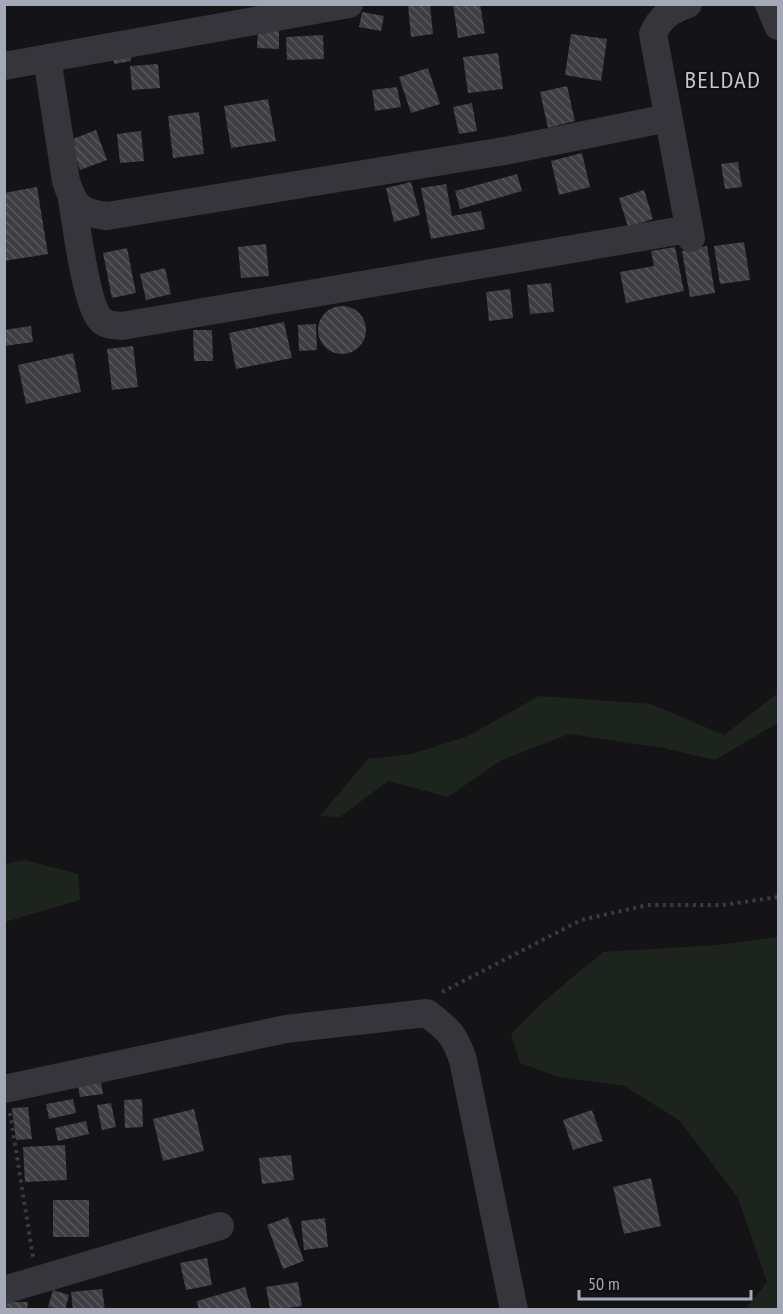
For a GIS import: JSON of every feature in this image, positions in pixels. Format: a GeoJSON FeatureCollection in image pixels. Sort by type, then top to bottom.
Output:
{"type":"FeatureCollection","features":[{"type":"Feature","properties":{"kind":"street"},"geometry":{"type":"LineString","coordinates":[[4,66],[349,4]]}},
{"type":"Feature","properties":{"kind":"street"},"geometry":{"type":"LineString","coordinates":[[47,58],[66,180],[72,199],[94,311],[101,321],[123,326],[690,233],[653,34],[657,23],[667,14],[688,4]]}},
{"type":"Feature","properties":{"kind":"street"},"geometry":{"type":"LineString","coordinates":[[769,4],[778,26]]}},
{"type":"Feature","properties":{"kind":"street"},"geometry":{"type":"LineString","coordinates":[[72,199],[82,209],[93,214],[107,216],[510,150],[668,118]]}},
{"type":"Feature","properties":{"kind":"street"},"geometry":{"type":"LineString","coordinates":[[5,1089],[286,1029],[427,1013],[444,1026],[456,1040],[463,1060],[514,1310]]}},
{"type":"Feature","properties":{"kind":"street"},"geometry":{"type":"LineString","coordinates":[[4,1290],[220,1226]]}},
{"type":"Feature","properties":{"kind":"path"},"geometry":{"type":"LineString","coordinates":[[411,1014],[452,986],[581,920],[648,905],[723,905],[778,897]]}},
{"type":"Feature","properties":{"kind":"path"},"geometry":{"type":"LineString","coordinates":[[5,1089],[37,1281]]}},
{"type":"Feature","properties":{"kind":"shaded area"},"geometry":{"type":"Polygon","coordinates":[[[778,693],[778,723],[715,760],[663,748],[569,734],[500,761],[448,797],[388,781],[340,817],[320,816],[368,759],[412,754],[468,736],[539,696],[651,704],[724,735],[778,693]]]}},
{"type":"Feature","properties":{"kind":"shaded area"},"geometry":{"type":"Polygon","coordinates":[[[25,860],[78,874],[80,900],[5,922],[5,864],[25,860]]]}},
{"type":"Feature","properties":{"kind":"shaded area"},"geometry":{"type":"Polygon","coordinates":[[[778,937],[778,1309],[745,1309],[767,1282],[738,1198],[680,1121],[625,1086],[559,1077],[520,1063],[511,1034],[543,1002],[603,952],[717,945],[778,937]]]}},
{"type":"Feature","properties":{"kind":"building"},"geometry":{"type":"Polygon","coordinates":[[[453,4],[480,4],[485,33],[458,38],[453,4]]]}},
{"type":"Feature","properties":{"kind":"building"},"geometry":{"type":"Polygon","coordinates":[[[408,5],[430,5],[433,34],[411,37],[408,5]]]}},
{"type":"Feature","properties":{"kind":"building"},"geometry":{"type":"Polygon","coordinates":[[[362,12],[384,16],[381,31],[359,27],[362,12]]]}},
{"type":"Feature","properties":{"kind":"building"},"geometry":{"type":"Polygon","coordinates":[[[258,26],[279,27],[279,49],[257,48],[258,26]]]}},
{"type":"Feature","properties":{"kind":"building"},"geometry":{"type":"Polygon","coordinates":[[[571,34],[607,39],[601,81],[565,75],[571,34]]]}},
{"type":"Feature","properties":{"kind":"building"},"geometry":{"type":"Polygon","coordinates":[[[323,35],[324,59],[287,60],[286,37],[323,35]]]}},
{"type":"Feature","properties":{"kind":"building"},"geometry":{"type":"Polygon","coordinates":[[[130,51],[131,61],[114,64],[112,53],[130,51]]]}},
{"type":"Feature","properties":{"kind":"building"},"geometry":{"type":"Polygon","coordinates":[[[498,53],[503,89],[468,93],[463,57],[498,53]]]}},
{"type":"Feature","properties":{"kind":"building"},"geometry":{"type":"Polygon","coordinates":[[[158,64],[160,88],[132,90],[130,66],[158,64]]]}},
{"type":"Feature","properties":{"kind":"building"},"geometry":{"type":"Polygon","coordinates":[[[428,68],[440,104],[411,113],[399,77],[428,68]]]}},
{"type":"Feature","properties":{"kind":"building"},"geometry":{"type":"Polygon","coordinates":[[[567,86],[575,121],[548,128],[540,92],[567,86]]]}},
{"type":"Feature","properties":{"kind":"building"},"geometry":{"type":"Polygon","coordinates":[[[397,87],[401,107],[375,111],[372,90],[397,87]]]}},
{"type":"Feature","properties":{"kind":"building"},"geometry":{"type":"Polygon","coordinates":[[[268,99],[276,141],[231,148],[224,106],[268,99]]]}},
{"type":"Feature","properties":{"kind":"building"},"geometry":{"type":"Polygon","coordinates":[[[472,103],[477,131],[459,134],[453,107],[472,103]]]}},
{"type":"Feature","properties":{"kind":"building"},"geometry":{"type":"Polygon","coordinates":[[[199,112],[204,154],[173,158],[168,116],[199,112]]]}},
{"type":"Feature","properties":{"kind":"building"},"geometry":{"type":"Polygon","coordinates":[[[96,130],[107,160],[80,170],[70,140],[96,130]]]}},
{"type":"Feature","properties":{"kind":"building"},"geometry":{"type":"Polygon","coordinates":[[[141,131],[144,161],[120,163],[117,134],[141,131]]]}},
{"type":"Feature","properties":{"kind":"building"},"geometry":{"type":"Polygon","coordinates":[[[582,153],[590,187],[559,195],[551,161],[582,153]]]}},
{"type":"Feature","properties":{"kind":"building"},"geometry":{"type":"Polygon","coordinates":[[[738,162],[742,187],[725,189],[721,164],[738,162]]]}},
{"type":"Feature","properties":{"kind":"building"},"geometry":{"type":"Polygon","coordinates":[[[517,174],[522,191],[460,209],[455,191],[517,174]]]}},
{"type":"Feature","properties":{"kind":"building"},"geometry":{"type":"Polygon","coordinates":[[[411,182],[420,215],[394,222],[386,188],[411,182]]]}},
{"type":"Feature","properties":{"kind":"building"},"geometry":{"type":"Polygon","coordinates":[[[446,184],[452,216],[481,211],[485,229],[431,239],[421,188],[446,184]]]}},
{"type":"Feature","properties":{"kind":"building"},"geometry":{"type":"Polygon","coordinates":[[[37,187],[48,254],[4,261],[4,193],[37,187]]]}},
{"type":"Feature","properties":{"kind":"building"},"geometry":{"type":"Polygon","coordinates":[[[644,190],[653,219],[628,227],[619,198],[644,190]]]}},
{"type":"Feature","properties":{"kind":"building"},"geometry":{"type":"Polygon","coordinates":[[[744,242],[750,280],[720,284],[714,246],[744,242]]]}},
{"type":"Feature","properties":{"kind":"building"},"geometry":{"type":"Polygon","coordinates":[[[266,244],[269,276],[241,278],[238,247],[266,244]]]}},
{"type":"Feature","properties":{"kind":"building"},"geometry":{"type":"Polygon","coordinates":[[[707,246],[715,293],[690,297],[682,251],[707,246]]]}},
{"type":"Feature","properties":{"kind":"building"},"geometry":{"type":"Polygon","coordinates":[[[675,247],[684,291],[626,303],[620,272],[654,266],[651,251],[675,247]]]}},
{"type":"Feature","properties":{"kind":"building"},"geometry":{"type":"Polygon","coordinates":[[[127,248],[136,293],[112,298],[103,253],[127,248]]]}},
{"type":"Feature","properties":{"kind":"building"},"geometry":{"type":"Polygon","coordinates":[[[165,268],[171,294],[146,300],[140,274],[165,268]]]}},
{"type":"Feature","properties":{"kind":"building"},"geometry":{"type":"Polygon","coordinates":[[[551,283],[554,312],[530,314],[527,285],[551,283]]]}},
{"type":"Feature","properties":{"kind":"building"},"geometry":{"type":"Polygon","coordinates":[[[510,289],[513,318],[489,321],[486,292],[510,289]]]}},
{"type":"Feature","properties":{"kind":"building"},"geometry":{"type":"Polygon","coordinates":[[[342,306],[359,313],[366,330],[359,347],[342,354],[325,347],[318,330],[325,313],[342,306]]]}},
{"type":"Feature","properties":{"kind":"building"},"geometry":{"type":"Polygon","coordinates":[[[284,322],[292,358],[236,369],[229,333],[284,322]]]}},
{"type":"Feature","properties":{"kind":"building"},"geometry":{"type":"Polygon","coordinates":[[[316,324],[317,350],[299,351],[298,325],[316,324]]]}},
{"type":"Feature","properties":{"kind":"building"},"geometry":{"type":"Polygon","coordinates":[[[31,326],[33,342],[4,346],[4,330],[31,326]]]}},
{"type":"Feature","properties":{"kind":"building"},"geometry":{"type":"Polygon","coordinates":[[[193,330],[212,330],[213,361],[194,361],[193,330]]]}},
{"type":"Feature","properties":{"kind":"building"},"geometry":{"type":"Polygon","coordinates":[[[133,346],[138,387],[112,390],[107,349],[133,346]]]}},
{"type":"Feature","properties":{"kind":"building"},"geometry":{"type":"Polygon","coordinates":[[[73,353],[81,392],[26,404],[18,365],[73,353]]]}},
{"type":"Feature","properties":{"kind":"building"},"geometry":{"type":"Polygon","coordinates":[[[100,1077],[103,1094],[80,1097],[77,1080],[100,1077]]]}},
{"type":"Feature","properties":{"kind":"building"},"geometry":{"type":"Polygon","coordinates":[[[73,1099],[76,1113],[49,1119],[46,1104],[73,1099]]]}},
{"type":"Feature","properties":{"kind":"building"},"geometry":{"type":"Polygon","coordinates":[[[142,1099],[143,1127],[125,1128],[124,1100],[142,1099]]]}},
{"type":"Feature","properties":{"kind":"building"},"geometry":{"type":"Polygon","coordinates":[[[111,1103],[116,1127],[102,1130],[97,1105],[111,1103]]]}},
{"type":"Feature","properties":{"kind":"building"},"geometry":{"type":"Polygon","coordinates":[[[28,1107],[32,1139],[16,1140],[12,1108],[28,1107]]]}},
{"type":"Feature","properties":{"kind":"building"},"geometry":{"type":"Polygon","coordinates":[[[194,1109],[204,1151],[163,1161],[153,1119],[194,1109]]]}},
{"type":"Feature","properties":{"kind":"building"},"geometry":{"type":"Polygon","coordinates":[[[592,1110],[603,1141],[573,1150],[563,1120],[592,1110]]]}},
{"type":"Feature","properties":{"kind":"building"},"geometry":{"type":"Polygon","coordinates":[[[86,1121],[89,1134],[58,1141],[55,1128],[86,1121]]]}},
{"type":"Feature","properties":{"kind":"building"},"geometry":{"type":"Polygon","coordinates":[[[65,1145],[67,1180],[25,1182],[23,1147],[65,1145]]]}},
{"type":"Feature","properties":{"kind":"building"},"geometry":{"type":"Polygon","coordinates":[[[291,1155],[294,1180],[262,1184],[259,1158],[291,1155]]]}},
{"type":"Feature","properties":{"kind":"building"},"geometry":{"type":"Polygon","coordinates":[[[651,1178],[661,1226],[624,1234],[613,1187],[651,1178]]]}},
{"type":"Feature","properties":{"kind":"building"},"geometry":{"type":"Polygon","coordinates":[[[53,1200],[89,1200],[89,1237],[53,1237],[53,1200]]]}},
{"type":"Feature","properties":{"kind":"building"},"geometry":{"type":"Polygon","coordinates":[[[288,1217],[304,1261],[283,1269],[267,1225],[288,1217]]]}},
{"type":"Feature","properties":{"kind":"building"},"geometry":{"type":"Polygon","coordinates":[[[325,1218],[328,1247],[304,1250],[301,1221],[325,1218]]]}},
{"type":"Feature","properties":{"kind":"building"},"geometry":{"type":"Polygon","coordinates":[[[207,1258],[212,1285],[186,1290],[180,1263],[207,1258]]]}},
{"type":"Feature","properties":{"kind":"building"},"geometry":{"type":"Polygon","coordinates":[[[298,1282],[302,1306],[270,1310],[266,1287],[298,1282]]]}},
{"type":"Feature","properties":{"kind":"building"},"geometry":{"type":"Polygon","coordinates":[[[245,1287],[252,1310],[199,1310],[197,1301],[245,1287]]]}},
{"type":"Feature","properties":{"kind":"building"},"geometry":{"type":"Polygon","coordinates":[[[102,1289],[105,1310],[73,1310],[71,1292],[102,1289]]]}},
{"type":"Feature","properties":{"kind":"building"},"geometry":{"type":"Polygon","coordinates":[[[53,1290],[69,1295],[65,1310],[48,1307],[53,1290]]]}},
{"type":"Feature","properties":{"kind":"building"},"geometry":{"type":"Polygon","coordinates":[[[4,1302],[28,1302],[27,1310],[4,1310],[4,1302]]]}},
{"type":"Feature","properties":{"kind":"district","name":"BELDAD"},"geometry":{"type":"Point","coordinates":[723,80]}}]}
